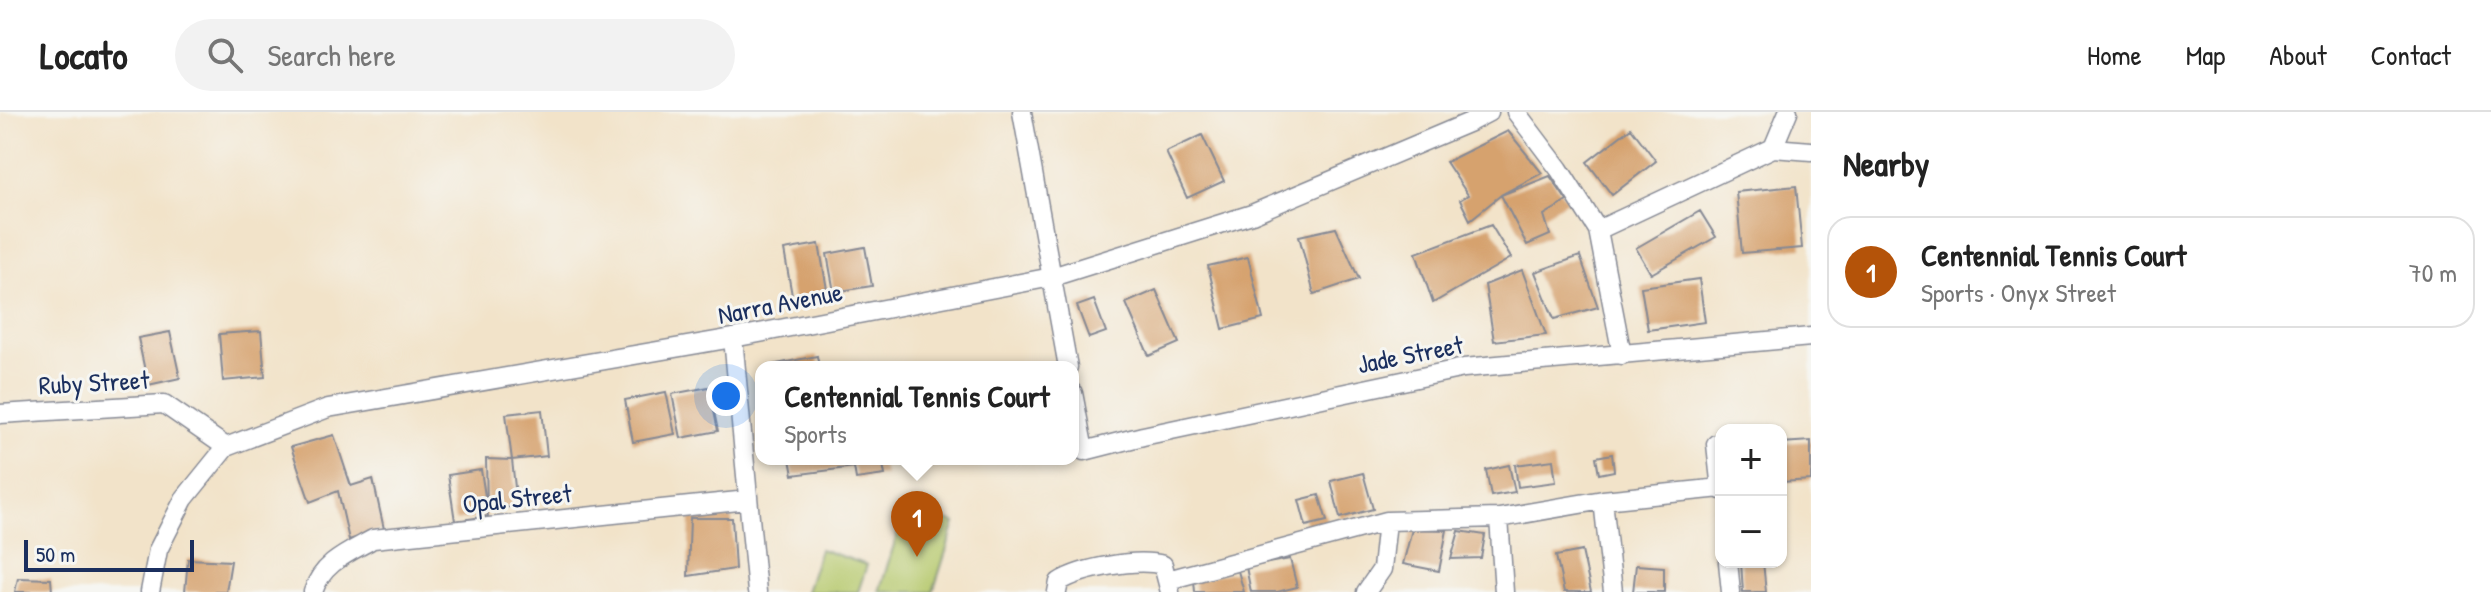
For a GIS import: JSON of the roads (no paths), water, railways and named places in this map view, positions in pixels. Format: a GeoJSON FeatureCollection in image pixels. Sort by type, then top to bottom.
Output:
{"type":"FeatureCollection","features":[{"type":"Feature","properties":{"kind":"street"},"geometry":{"type":"LineString","coordinates":[[1022,112],[1067,361]]}},
{"type":"Feature","properties":{"kind":"street","name":"Narra Avenue"},"geometry":{"type":"LineString","coordinates":[[226,447],[328,408],[733,338],[1052,277],[1252,214],[1489,112]]}},
{"type":"Feature","properties":{"kind":"street"},"geometry":{"type":"LineString","coordinates":[[1516,112],[1559,169],[1598,230],[1622,355]]}},
{"type":"Feature","properties":{"kind":"street"},"geometry":{"type":"LineString","coordinates":[[1773,148],[1788,112]]}},
{"type":"Feature","properties":{"kind":"street"},"geometry":{"type":"LineString","coordinates":[[1598,230],[1773,148],[1811,151]]}},
{"type":"Feature","properties":{"kind":"street","name":"Jade Street"},"geometry":{"type":"LineString","coordinates":[[1079,425],[1084,451],[1464,368],[1811,337]]}},
{"type":"Feature","properties":{"kind":"street"},"geometry":{"type":"LineString","coordinates":[[733,338],[757,592]]}},
{"type":"Feature","properties":{"kind":"street","name":"Ruby Street"},"geometry":{"type":"LineString","coordinates":[[0,414],[164,404],[226,447]]}},
{"type":"Feature","properties":{"kind":"street"},"geometry":{"type":"LineString","coordinates":[[150,592],[158,550],[184,499],[226,447]]}},
{"type":"Feature","properties":{"kind":"street"},"geometry":{"type":"LineString","coordinates":[[1057,592],[1059,582],[1073,574],[1148,561],[1163,565],[1169,586],[1387,521],[1499,518],[1603,500],[1715,490]]}},
{"type":"Feature","properties":{"kind":"street","name":"Opal Street"},"geometry":{"type":"LineString","coordinates":[[313,592],[332,561],[373,539],[748,500]]}},
{"type":"Feature","properties":{"kind":"street"},"geometry":{"type":"LineString","coordinates":[[1603,500],[1613,592]]}},
{"type":"Feature","properties":{"kind":"street"},"geometry":{"type":"LineString","coordinates":[[1499,518],[1504,592]]}},
{"type":"Feature","properties":{"kind":"street"},"geometry":{"type":"LineString","coordinates":[[1366,592],[1382,569],[1387,521]]}},
{"type":"Feature","properties":{"kind":"street"},"geometry":{"type":"LineString","coordinates":[[1729,568],[1731,592]]}},
{"type":"Feature","properties":{"kind":"place","name":"Centennial Tennis Court"},"geometry":{"type":"Point","coordinates":[917,557]}}]}
